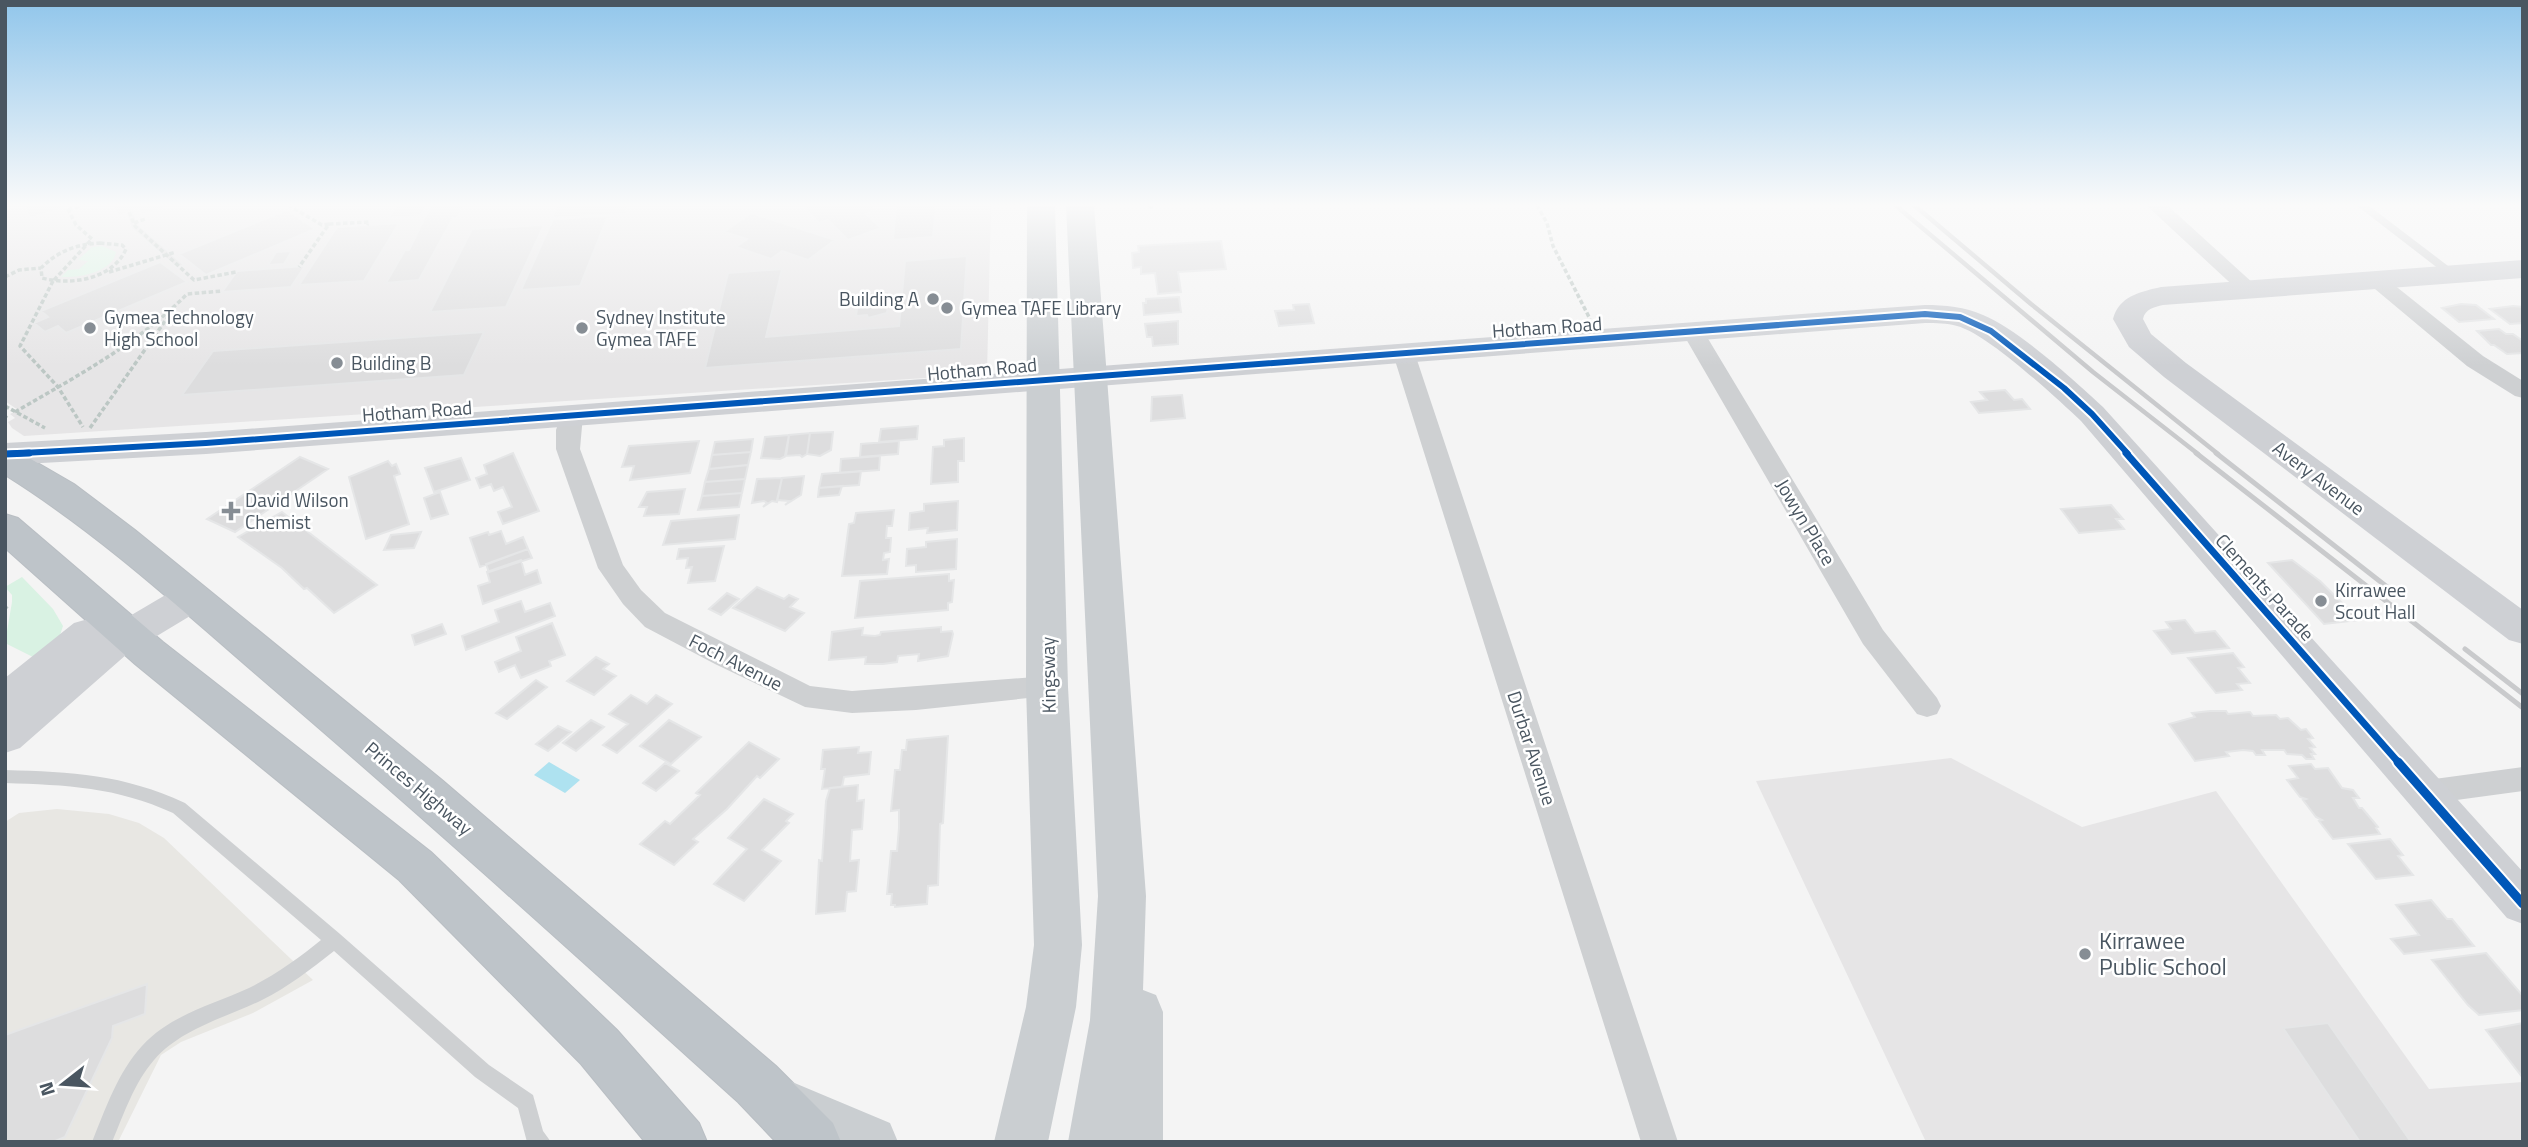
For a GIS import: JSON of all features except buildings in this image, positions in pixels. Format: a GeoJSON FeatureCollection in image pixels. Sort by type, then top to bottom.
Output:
{"type":"FeatureCollection","features":[{"type":"Feature","properties":{"kind":"highway","name":"Princes Highway"},"geometry":{"type":"LineString","coordinates":[[5,456],[61,493],[182,589],[426,793],[771,1098],[814,1142]]}},
{"type":"Feature","properties":{"kind":"highway"},"geometry":{"type":"LineString","coordinates":[[5,527],[154,657],[415,866],[599,1047],[680,1142]]}},
{"type":"Feature","properties":{"kind":"main road","name":"Kingsway"},"geometry":{"type":"LineString","coordinates":[[1018,1134],[1051,1007],[1058,945],[1047,687],[1042,259]]}},
{"type":"Feature","properties":{"kind":"main road"},"geometry":{"type":"LineString","coordinates":[[1083,259],[1122,896],[1122,938],[1115,1020],[1108,1080],[1095,1142]]}},
{"type":"Feature","properties":{"kind":"main road"},"geometry":{"type":"LineString","coordinates":[[1122,896],[1138,993],[1136,1142]]}},
{"type":"Feature","properties":{"kind":"main road"},"geometry":{"type":"LineString","coordinates":[[771,1098],[872,1142]]}},
{"type":"Feature","properties":{"kind":"street"},"geometry":{"type":"LineString","coordinates":[[2215,259],[2248,288]]}},
{"type":"Feature","properties":{"kind":"street"},"geometry":{"type":"LineString","coordinates":[[2127,317],[2134,305],[2148,298],[2248,288],[2523,269]]}},
{"type":"Feature","properties":{"kind":"street"},"geometry":{"type":"LineString","coordinates":[[2376,280],[2475,361],[2523,391]]}},
{"type":"Feature","properties":{"kind":"street","name":"Hotham Road"},"geometry":{"type":"LineString","coordinates":[[5,456],[1925,314],[1961,316]]}},
{"type":"Feature","properties":{"kind":"street","name":"Clements Parade"},"geometry":{"type":"LineString","coordinates":[[1961,316],[1991,331],[2092,414],[2523,904]]}},
{"type":"Feature","properties":{"kind":"street","name":"Avery Avenue"},"geometry":{"type":"LineString","coordinates":[[2127,317],[2132,333],[2158,356],[2523,630]]}},
{"type":"Feature","properties":{"kind":"street","name":"Jowyn Place"},"geometry":{"type":"LineString","coordinates":[[1693,332],[1873,637],[1927,706]]}},
{"type":"Feature","properties":{"kind":"street","name":"Durbar Avenue"},"geometry":{"type":"LineString","coordinates":[[1404,354],[1660,1142]]}},
{"type":"Feature","properties":{"kind":"street","name":"Foch Avenue"},"geometry":{"type":"LineString","coordinates":[[571,415],[568,449],[611,568],[632,597],[655,620],[805,696],[852,702],[1047,687]]}},
{"type":"Feature","properties":{"kind":"street","name":"Hotham Road"},"geometry":{"type":"LineString","coordinates":[[61,493],[84,469],[132,448]]}},
{"type":"Feature","properties":{"kind":"street"},"geometry":{"type":"LineString","coordinates":[[5,701],[69,647],[120,626],[182,589]]}},
{"type":"Feature","properties":{"kind":"street"},"geometry":{"type":"LineString","coordinates":[[5,737],[97,656],[120,626]]}},
{"type":"Feature","properties":{"kind":"street"},"geometry":{"type":"LineString","coordinates":[[2427,792],[2523,779]]}},
{"type":"Feature","properties":{"kind":"lane"},"geometry":{"type":"LineString","coordinates":[[2432,259],[2452,274]]}},
{"type":"Feature","properties":{"kind":"lane"},"geometry":{"type":"LineString","coordinates":[[5,776],[87,779],[122,784],[152,794],[179,808],[482,1071],[526,1102],[535,1137],[541,1142]]}},
{"type":"Feature","properties":{"kind":"lane"},"geometry":{"type":"LineString","coordinates":[[102,1142],[138,1067],[155,1046],[186,1024],[257,993],[302,967],[334,940]]}},
{"type":"Feature","properties":{"kind":"path"},"geometry":{"type":"LineString","coordinates":[[5,277],[19,271],[41,268],[52,259]]}},
{"type":"Feature","properties":{"kind":"path"},"geometry":{"type":"LineString","coordinates":[[75,259],[53,281],[20,346],[58,387],[86,433],[194,281],[236,272]]}},
{"type":"Feature","properties":{"kind":"path"},"geometry":{"type":"LineString","coordinates":[[91,276],[113,268],[123,259]]}},
{"type":"Feature","properties":{"kind":"path"},"geometry":{"type":"LineString","coordinates":[[41,268],[42,278],[53,281],[91,276],[154,259]]}},
{"type":"Feature","properties":{"kind":"path"},"geometry":{"type":"LineString","coordinates":[[171,259],[194,281]]}},
{"type":"Feature","properties":{"kind":"path"},"geometry":{"type":"LineString","coordinates":[[299,267],[305,259]]}},
{"type":"Feature","properties":{"kind":"path"},"geometry":{"type":"LineString","coordinates":[[1559,259],[1593,326]]}},
{"type":"Feature","properties":{"kind":"path"},"geometry":{"type":"LineString","coordinates":[[187,294],[222,291]]}},
{"type":"Feature","properties":{"kind":"path"},"geometry":{"type":"LineString","coordinates":[[5,407],[15,412],[170,314]]}},
{"type":"Feature","properties":{"kind":"path"},"geometry":{"type":"LineString","coordinates":[[5,618],[6,605]]}},
{"type":"Feature","properties":{"kind":"shaded area","name":"Sydney Institute Gymea TAFE"},"geometry":{"type":"Polygon","coordinates":[[[5,259],[990,259],[987,374],[24,436],[8,422],[15,418],[10,414],[18,410],[5,401],[5,259]]]}},
{"type":"Feature","properties":{"kind":"shaded area","name":"Kirrawee Public School"},"geometry":{"type":"Polygon","coordinates":[[[1951,758],[2082,827],[2216,791],[2429,1089],[2523,1082],[2523,1142],[1926,1142],[1756,781],[1951,758]]]}},
{"type":"Feature","properties":{"kind":"shaded area"},"geometry":{"type":"Polygon","coordinates":[[[57,809],[109,814],[139,823],[164,838],[313,980],[253,1013],[181,1042],[161,1055],[118,1142],[5,1142],[5,822],[19,813],[57,809]]]}},
{"type":"Feature","properties":{"kind":"green space"},"geometry":{"type":"Polygon","coordinates":[[[114,259],[102,269],[86,275],[61,277],[68,270],[79,269],[88,261],[78,260],[114,259]]]}},
{"type":"Feature","properties":{"kind":"green space"},"geometry":{"type":"Polygon","coordinates":[[[22,577],[53,609],[63,626],[60,635],[37,659],[5,643],[12,595],[5,587],[22,577]]]}},
{"type":"Feature","properties":{"kind":"water"},"geometry":{"type":"Polygon","coordinates":[[[549,762],[580,780],[565,793],[534,775],[549,762]]]}},
{"type":"Feature","properties":{"kind":"railway"},"geometry":{"type":"LineString","coordinates":[[1958,259],[2093,372],[2198,454]]}},
{"type":"Feature","properties":{"kind":"railway"},"geometry":{"type":"LineString","coordinates":[[1977,259],[2218,454]]}},
{"type":"Feature","properties":{"kind":"railway"},"geometry":{"type":"LineString","coordinates":[[2196,453],[2523,708]]}},
{"type":"Feature","properties":{"kind":"railway"},"geometry":{"type":"LineString","coordinates":[[2216,453],[2391,590]]}},
{"type":"Feature","properties":{"kind":"railway"},"geometry":{"type":"LineString","coordinates":[[2465,649],[2523,694]]}},
{"type":"Feature","properties":{"kind":"cycle path"},"geometry":{"type":"LineString","coordinates":[[5,454],[206,443],[1925,314],[1960,317],[1991,331],[2064,388],[2092,414],[2523,904]]}},
{"type":"Feature","properties":{"kind":"place","name":"Building A"},"geometry":{"type":"Point","coordinates":[933,299]}},
{"type":"Feature","properties":{"kind":"place","name":"Gymea TAFE Library"},"geometry":{"type":"Point","coordinates":[947,308]}},
{"type":"Feature","properties":{"kind":"place","name":"Gymea Technology High School"},"geometry":{"type":"Point","coordinates":[90,328]}},
{"type":"Feature","properties":{"kind":"place","name":"Sydney Institute Gymea TAFE"},"geometry":{"type":"Point","coordinates":[582,328]}},
{"type":"Feature","properties":{"kind":"place","name":"Building B"},"geometry":{"type":"Point","coordinates":[337,363]}},
{"type":"Feature","properties":{"kind":"place","name":"David Wilson Chemist"},"geometry":{"type":"Point","coordinates":[231,511]}},
{"type":"Feature","properties":{"kind":"place","name":"Kirrawee Scout Hall"},"geometry":{"type":"Point","coordinates":[2321,601]}},
{"type":"Feature","properties":{"kind":"place","name":"Kirrawee Public School"},"geometry":{"type":"Point","coordinates":[2085,954]}}]}
